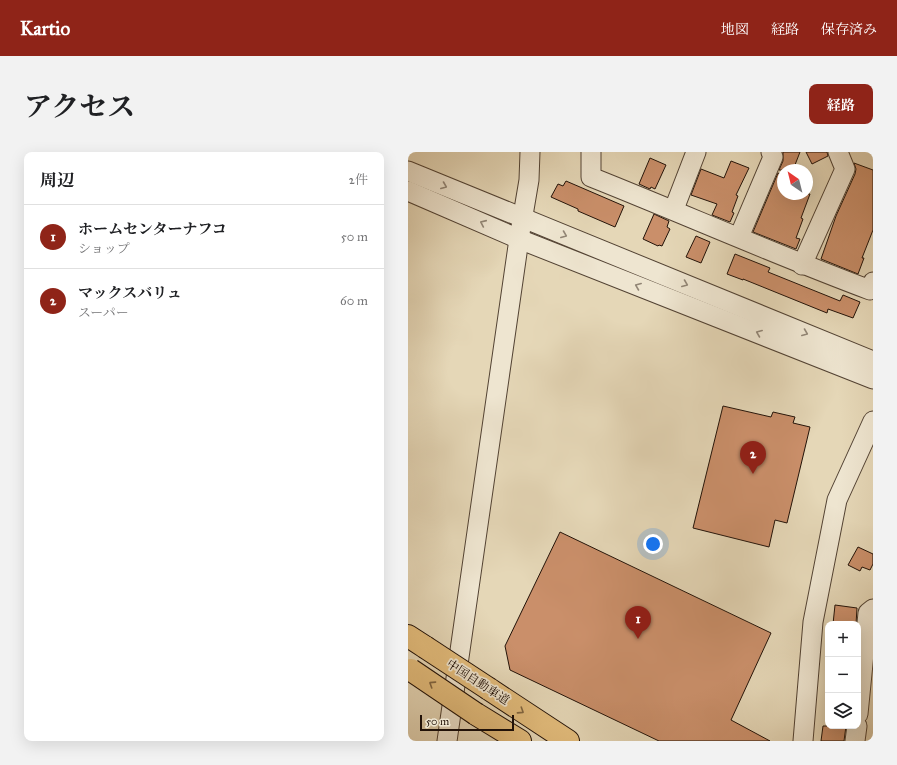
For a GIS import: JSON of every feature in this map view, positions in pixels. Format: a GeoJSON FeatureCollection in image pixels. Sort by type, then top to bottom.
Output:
{"type":"FeatureCollection","features":[{"type":"Feature","properties":{"kind":"highway","name":"中国自動車道"},"geometry":{"type":"LineString","coordinates":[[416,642],[568,741]]}},
{"type":"Feature","properties":{"kind":"highway"},"geometry":{"type":"LineString","coordinates":[[409,669],[476,714],[520,741]]}},
{"type":"Feature","properties":{"kind":"street"},"geometry":{"type":"LineString","coordinates":[[447,741],[519,238],[529,180],[530,152]]}},
{"type":"Feature","properties":{"kind":"street"},"geometry":{"type":"LineString","coordinates":[[591,152],[591,177],[739,237],[802,265],[870,290],[873,282]]}},
{"type":"Feature","properties":{"kind":"street"},"geometry":{"type":"LineString","coordinates":[[674,210],[696,152]]}},
{"type":"Feature","properties":{"kind":"street"},"geometry":{"type":"LineString","coordinates":[[739,237],[773,157],[771,152]]}},
{"type":"Feature","properties":{"kind":"street"},"geometry":{"type":"LineString","coordinates":[[802,265],[845,168],[838,152]]}},
{"type":"Feature","properties":{"kind":"street"},"geometry":{"type":"LineString","coordinates":[[408,171],[873,361]]}},
{"type":"Feature","properties":{"kind":"street"},"geometry":{"type":"LineString","coordinates":[[408,191],[519,238],[873,379]]}},
{"type":"Feature","properties":{"kind":"street"},"geometry":{"type":"LineString","coordinates":[[803,741],[813,622],[837,500],[873,420]]}},
{"type":"Feature","properties":{"kind":"street"},"geometry":{"type":"LineString","coordinates":[[861,703],[867,682],[868,613],[873,609]]}},
{"type":"Feature","properties":{"kind":"street"},"geometry":{"type":"LineString","coordinates":[[855,741],[857,729]]}},
{"type":"Feature","properties":{"kind":"building"},"geometry":{"type":"Polygon","coordinates":[[[783,152],[800,152],[795,164],[782,164],[783,152]]]}},
{"type":"Feature","properties":{"kind":"building"},"geometry":{"type":"Polygon","coordinates":[[[806,152],[827,152],[828,156],[812,164],[806,152]]]}},
{"type":"Feature","properties":{"kind":"building"},"geometry":{"type":"Polygon","coordinates":[[[650,158],[666,165],[655,189],[651,187],[650,189],[639,184],[650,158]]]}},
{"type":"Feature","properties":{"kind":"building"},"geometry":{"type":"Polygon","coordinates":[[[731,161],[749,168],[736,195],[738,196],[730,222],[712,215],[717,204],[691,195],[701,169],[724,178],[731,161]]]}},
{"type":"Feature","properties":{"kind":"building"},"geometry":{"type":"Polygon","coordinates":[[[854,163],[873,170],[873,230],[862,258],[864,258],[858,274],[821,259],[836,216],[855,174],[856,169],[854,163]]]}},
{"type":"Feature","properties":{"kind":"building"},"geometry":{"type":"Polygon","coordinates":[[[777,175],[777,200],[808,200],[796,238],[800,239],[796,249],[753,232],[777,175]]]}},
{"type":"Feature","properties":{"kind":"building"},"geometry":{"type":"Polygon","coordinates":[[[566,181],[624,206],[615,227],[578,211],[578,209],[551,197],[558,184],[563,186],[566,181]]]}},
{"type":"Feature","properties":{"kind":"building"},"geometry":{"type":"Polygon","coordinates":[[[654,214],[669,221],[667,227],[670,229],[662,246],[658,246],[643,239],[654,214]]]}},
{"type":"Feature","properties":{"kind":"building"},"geometry":{"type":"Polygon","coordinates":[[[696,236],[710,242],[701,263],[686,257],[696,236]]]}},
{"type":"Feature","properties":{"kind":"building"},"geometry":{"type":"Polygon","coordinates":[[[735,254],[770,268],[768,272],[840,301],[843,295],[860,302],[853,318],[828,309],[827,313],[727,274],[735,254]]]}},
{"type":"Feature","properties":{"kind":"building"},"geometry":{"type":"Polygon","coordinates":[[[723,406],[771,417],[773,412],[795,417],[793,423],[810,427],[787,523],[775,520],[769,547],[693,528],[723,406]]]}},
{"type":"Feature","properties":{"kind":"building"},"geometry":{"type":"Polygon","coordinates":[[[560,532],[771,633],[731,720],[770,741],[659,741],[510,670],[505,646],[560,532]]]}},
{"type":"Feature","properties":{"kind":"building"},"geometry":{"type":"Polygon","coordinates":[[[858,547],[873,554],[873,564],[870,570],[862,567],[860,571],[848,565],[858,547]]]}},
{"type":"Feature","properties":{"kind":"building"},"geometry":{"type":"Polygon","coordinates":[[[835,605],[857,608],[856,621],[833,621],[835,605]]]}},
{"type":"Feature","properties":{"kind":"building"},"geometry":{"type":"Polygon","coordinates":[[[823,726],[825,726],[825,729],[846,729],[844,741],[821,741],[823,726]]]}},
{"type":"Feature","properties":{"kind":"place","name":"マックスバリュ"},"geometry":{"type":"Point","coordinates":[753,474]}},
{"type":"Feature","properties":{"kind":"place","name":"ホームセンターナフコ"},"geometry":{"type":"Point","coordinates":[638,639]}}]}
